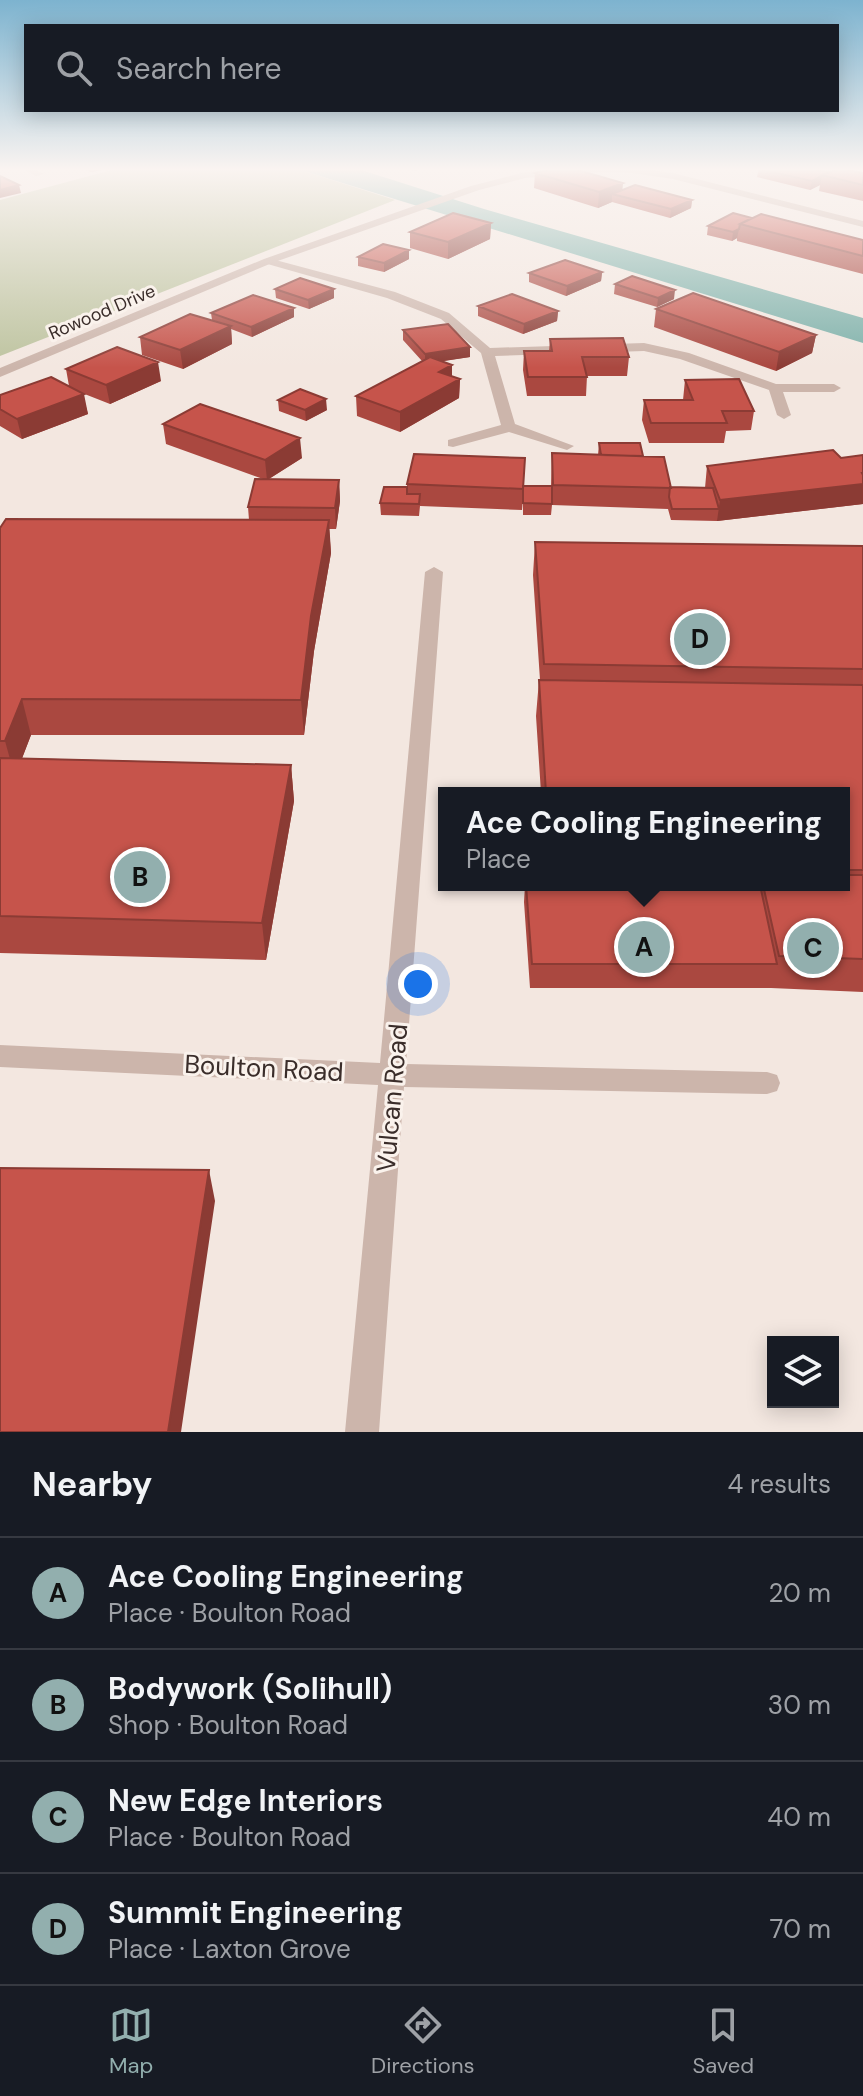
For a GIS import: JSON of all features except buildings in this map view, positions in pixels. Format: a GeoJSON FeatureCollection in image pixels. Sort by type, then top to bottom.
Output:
{"type":"FeatureCollection","features":[{"type":"Feature","properties":{"kind":"street","name":"Rowood Drive"},"geometry":{"type":"LineString","coordinates":[[0,373],[268,261],[344,235]]}},
{"type":"Feature","properties":{"kind":"street"},"geometry":{"type":"LineString","coordinates":[[268,261],[391,295],[445,316],[487,352],[509,427]]}},
{"type":"Feature","properties":{"kind":"street"},"geometry":{"type":"LineString","coordinates":[[487,352],[644,347],[684,356],[775,388],[834,388]]}},
{"type":"Feature","properties":{"kind":"street"},"geometry":{"type":"LineString","coordinates":[[775,388],[784,415]]}},
{"type":"Feature","properties":{"kind":"street"},"geometry":{"type":"LineString","coordinates":[[453,443],[509,427],[567,446]]}},
{"type":"Feature","properties":{"kind":"street","name":"Vulcan Road"},"geometry":{"type":"LineString","coordinates":[[362,1432],[434,572]]}},
{"type":"Feature","properties":{"kind":"street","name":"Boulton Road"},"geometry":{"type":"LineString","coordinates":[[0,1056],[394,1075],[767,1083]]}},
{"type":"Feature","properties":{"kind":"green space"},"geometry":{"type":"Polygon","coordinates":[[[0,235],[307,235],[0,356],[0,235]]]}},
{"type":"Feature","properties":{"kind":"water"},"geometry":{"type":"Polygon","coordinates":[[[511,235],[574,235],[863,318],[863,343],[511,235]]]}},
{"type":"Feature","properties":{"kind":"place","name":"Summit Engineering"},"geometry":{"type":"Point","coordinates":[700,639]}},
{"type":"Feature","properties":{"kind":"place","name":"Bodywork (Solihull)"},"geometry":{"type":"Point","coordinates":[140,877]}},
{"type":"Feature","properties":{"kind":"place","name":"Ace Cooling Engineering"},"geometry":{"type":"Point","coordinates":[644,947]}},
{"type":"Feature","properties":{"kind":"place","name":"New Edge Interiors"},"geometry":{"type":"Point","coordinates":[813,948]}}]}
